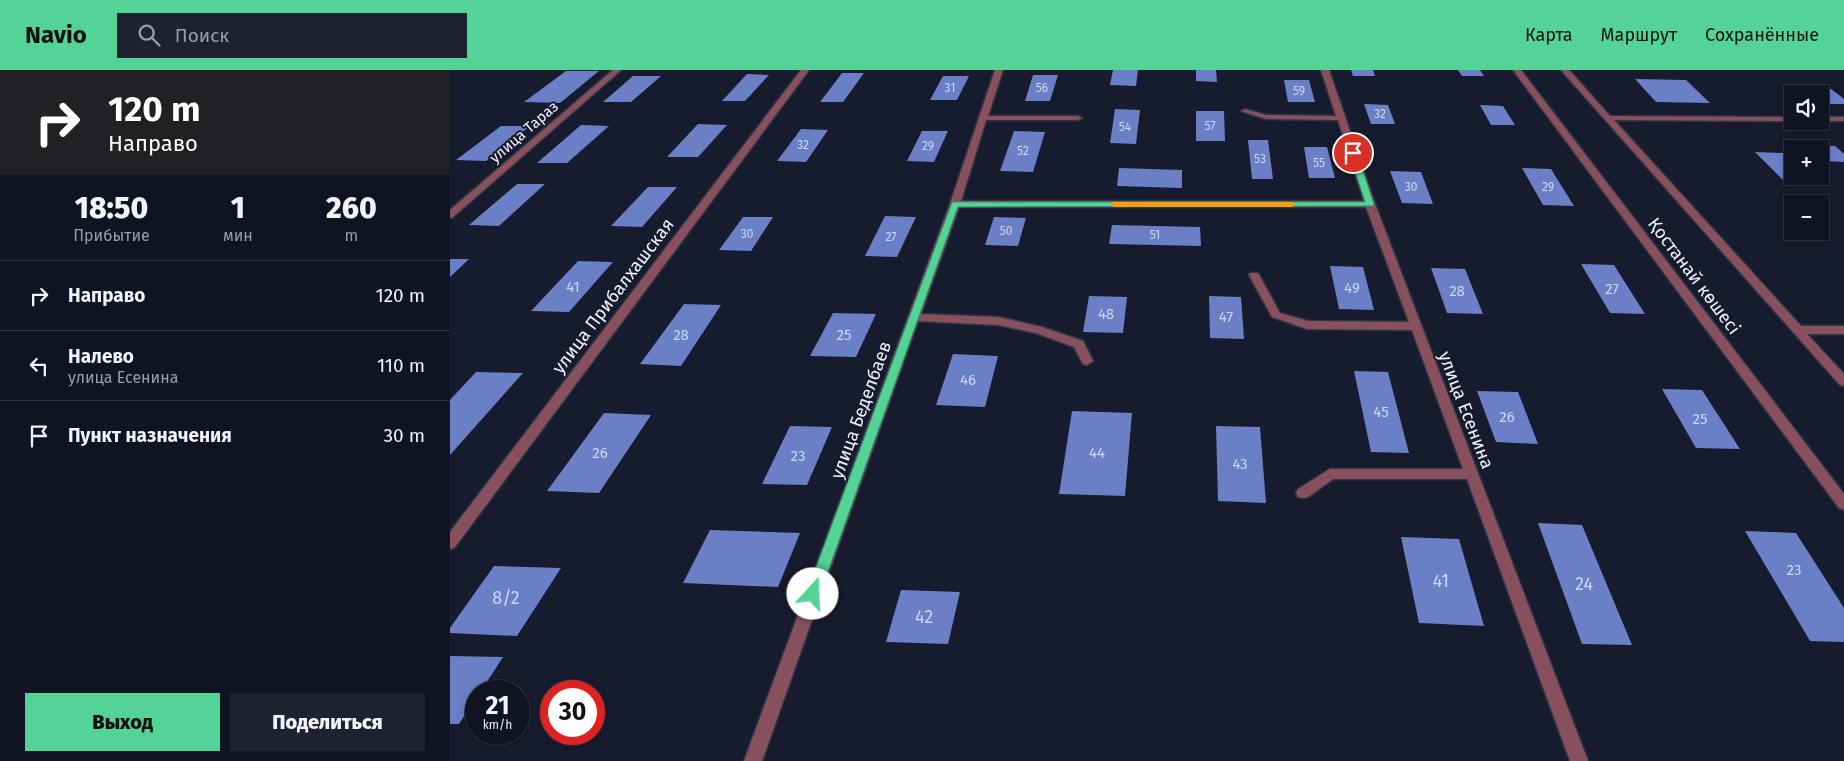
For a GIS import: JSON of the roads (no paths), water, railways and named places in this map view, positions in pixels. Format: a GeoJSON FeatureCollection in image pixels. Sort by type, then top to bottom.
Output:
{"type":"FeatureCollection","features":[{"type":"Feature","properties":{"kind":"street","name":"улица Тараз"},"geometry":{"type":"LineString","coordinates":[[450,215],[617,70]]}},
{"type":"Feature","properties":{"kind":"street","name":"улица Прибалхашская"},"geometry":{"type":"LineString","coordinates":[[450,544],[805,70]]}},
{"type":"Feature","properties":{"kind":"street","name":"улица Беделбаев"},"geometry":{"type":"LineString","coordinates":[[753,761],[914,317],[999,70]]}},
{"type":"Feature","properties":{"kind":"street","name":"улица Есенина"},"geometry":{"type":"LineString","coordinates":[[1325,70],[1370,204],[1579,761]]}},
{"type":"Feature","properties":{"kind":"street","name":"Қостанай көшесі"},"geometry":{"type":"LineString","coordinates":[[1517,70],[1844,504]]}},
{"type":"Feature","properties":{"kind":"street"},"geometry":{"type":"LineString","coordinates":[[1565,70],[1610,118],[1844,382]]}},
{"type":"Feature","properties":{"kind":"street"},"geometry":{"type":"LineString","coordinates":[[1245,111],[1266,117],[1341,118]]}},
{"type":"Feature","properties":{"kind":"street"},"geometry":{"type":"LineString","coordinates":[[983,118],[1078,118]]}},
{"type":"Feature","properties":{"kind":"street"},"geometry":{"type":"LineString","coordinates":[[1610,118],[1784,119]]}},
{"type":"Feature","properties":{"kind":"street"},"geometry":{"type":"LineString","coordinates":[[1829,119],[1844,120]]}},
{"type":"Feature","properties":{"kind":"street"},"geometry":{"type":"LineString","coordinates":[[450,203],[464,203]]}},
{"type":"Feature","properties":{"kind":"street"},"geometry":{"type":"LineString","coordinates":[[954,204],[1370,204]]}},
{"type":"Feature","properties":{"kind":"street"},"geometry":{"type":"LineString","coordinates":[[1254,275],[1276,315],[1306,325],[1416,326]]}},
{"type":"Feature","properties":{"kind":"street"},"geometry":{"type":"LineString","coordinates":[[914,317],[998,321],[1038,330],[1079,344],[1087,361]]}},
{"type":"Feature","properties":{"kind":"street"},"geometry":{"type":"LineString","coordinates":[[1798,330],[1844,330]]}},
{"type":"Feature","properties":{"kind":"street"},"geometry":{"type":"LineString","coordinates":[[1303,492],[1330,474],[1471,474]]}}]}
